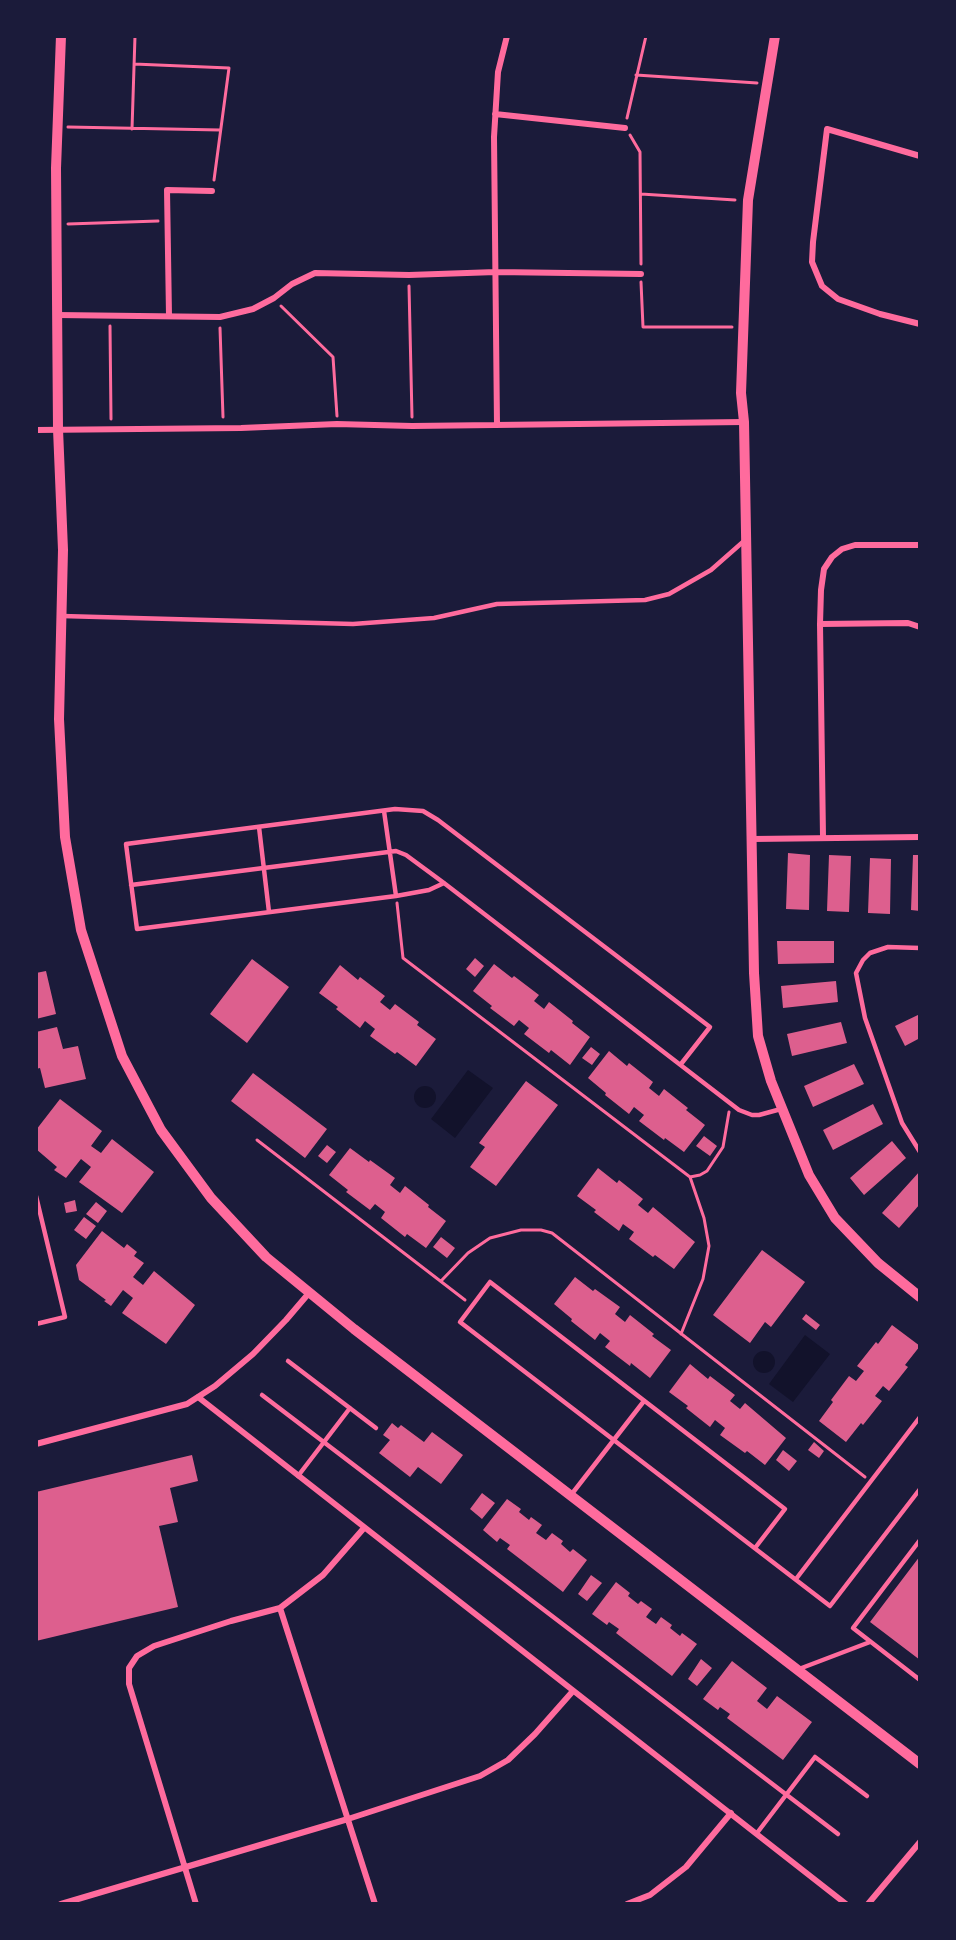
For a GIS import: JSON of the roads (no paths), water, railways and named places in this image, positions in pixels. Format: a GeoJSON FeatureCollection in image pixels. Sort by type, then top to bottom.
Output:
{"type":"FeatureCollection","features":[{"type":"Feature","properties":{"kind":"street"},"geometry":{"type":"LineString","coordinates":[[61,36],[57,127],[58,429],[63,550],[59,719],[65,837],[81,930],[122,1056],[160,1130],[211,1198],[266,1257],[309,1293],[920,1764]]}},
{"type":"Feature","properties":{"kind":"street"},"geometry":{"type":"LineString","coordinates":[[497,425],[495,114],[498,72],[507,36]]}},
{"type":"Feature","properties":{"kind":"street"},"geometry":{"type":"LineString","coordinates":[[775,36],[748,200],[741,393],[744,422],[754,973],[758,1036],[781,1109],[808,1175],[835,1218],[878,1263],[920,1297]]}},
{"type":"Feature","properties":{"kind":"street"},"geometry":{"type":"LineString","coordinates":[[495,114],[625,128]]}},
{"type":"Feature","properties":{"kind":"street"},"geometry":{"type":"LineString","coordinates":[[920,156],[826,129],[812,262],[822,286],[838,299],[880,314],[920,324]]}},
{"type":"Feature","properties":{"kind":"street"},"geometry":{"type":"LineString","coordinates":[[169,316],[167,190],[213,191]]}},
{"type":"Feature","properties":{"kind":"street"},"geometry":{"type":"LineString","coordinates":[[57,315],[220,317],[253,309],[274,298],[292,284],[315,273],[641,274]]}},
{"type":"Feature","properties":{"kind":"street"},"geometry":{"type":"LineString","coordinates":[[36,430],[337,424],[412,426],[744,422]]}},
{"type":"Feature","properties":{"kind":"street"},"geometry":{"type":"LineString","coordinates":[[823,837],[820,624],[824,569],[832,557],[842,549],[855,545],[920,545]]}},
{"type":"Feature","properties":{"kind":"street"},"geometry":{"type":"LineString","coordinates":[[820,624],[908,622],[920,627]]}},
{"type":"Feature","properties":{"kind":"street"},"geometry":{"type":"LineString","coordinates":[[753,839],[920,837]]}},
{"type":"Feature","properties":{"kind":"street"},"geometry":{"type":"LineString","coordinates":[[36,1444],[187,1404],[216,1386],[253,1354],[309,1293]]}},
{"type":"Feature","properties":{"kind":"street"},"geometry":{"type":"LineString","coordinates":[[198,1397],[846,1904]]}},
{"type":"Feature","properties":{"kind":"street"},"geometry":{"type":"LineString","coordinates":[[196,1904],[129,1684],[129,1668],[138,1656],[154,1646],[280,1608],[323,1575],[364,1528]]}},
{"type":"Feature","properties":{"kind":"street"},"geometry":{"type":"LineString","coordinates":[[280,1608],[375,1904]]}},
{"type":"Feature","properties":{"kind":"street"},"geometry":{"type":"LineString","coordinates":[[61,1904],[348,1819],[480,1776],[508,1760],[535,1734],[573,1690]]}},
{"type":"Feature","properties":{"kind":"street"},"geometry":{"type":"LineString","coordinates":[[627,1904],[650,1895],[686,1867],[731,1814]]}},
{"type":"Feature","properties":{"kind":"street"},"geometry":{"type":"LineString","coordinates":[[868,1904],[920,1842]]}},
{"type":"Feature","properties":{"kind":"lane"},"geometry":{"type":"LineString","coordinates":[[61,616],[353,624],[434,618],[497,604],[645,600],[669,594],[711,570],[746,539]]}},
{"type":"Feature","properties":{"kind":"lane"},"geometry":{"type":"LineString","coordinates":[[444,883],[429,890],[396,896],[137,929],[126,844],[384,811],[414,810],[430,814],[710,1027],[681,1064]]}},
{"type":"Feature","properties":{"kind":"lane"},"geometry":{"type":"LineString","coordinates":[[384,811],[396,896]]}},
{"type":"Feature","properties":{"kind":"lane"},"geometry":{"type":"LineString","coordinates":[[259,827],[269,912]]}},
{"type":"Feature","properties":{"kind":"lane"},"geometry":{"type":"LineString","coordinates":[[131,885],[396,851],[444,883],[739,1110],[752,1115],[781,1109]]}},
{"type":"Feature","properties":{"kind":"lane"},"geometry":{"type":"LineString","coordinates":[[920,948],[888,947],[870,952],[862,960],[856,973],[865,1018],[902,1123],[920,1152]]}},
{"type":"Feature","properties":{"kind":"lane"},"geometry":{"type":"LineString","coordinates":[[36,1196],[65,1317],[36,1324]]}},
{"type":"Feature","properties":{"kind":"lane"},"geometry":{"type":"LineString","coordinates":[[755,1548],[785,1509],[490,1282],[460,1322],[830,1606],[920,1489]]}},
{"type":"Feature","properties":{"kind":"lane"},"geometry":{"type":"LineString","coordinates":[[288,1361],[376,1428]]}},
{"type":"Feature","properties":{"kind":"lane"},"geometry":{"type":"LineString","coordinates":[[262,1395],[838,1834]]}},
{"type":"Feature","properties":{"kind":"lane"},"geometry":{"type":"LineString","coordinates":[[571,1495],[644,1401]]}},
{"type":"Feature","properties":{"kind":"lane"},"geometry":{"type":"LineString","coordinates":[[298,1476],[350,1408]]}},
{"type":"Feature","properties":{"kind":"lane"},"geometry":{"type":"LineString","coordinates":[[796,1579],[920,1417]]}},
{"type":"Feature","properties":{"kind":"lane"},"geometry":{"type":"LineString","coordinates":[[920,1540],[852,1628],[920,1680]]}},
{"type":"Feature","properties":{"kind":"lane"},"geometry":{"type":"LineString","coordinates":[[797,1670],[870,1642]]}},
{"type":"Feature","properties":{"kind":"lane"},"geometry":{"type":"LineString","coordinates":[[757,1833],[815,1757],[867,1796]]}}]}
